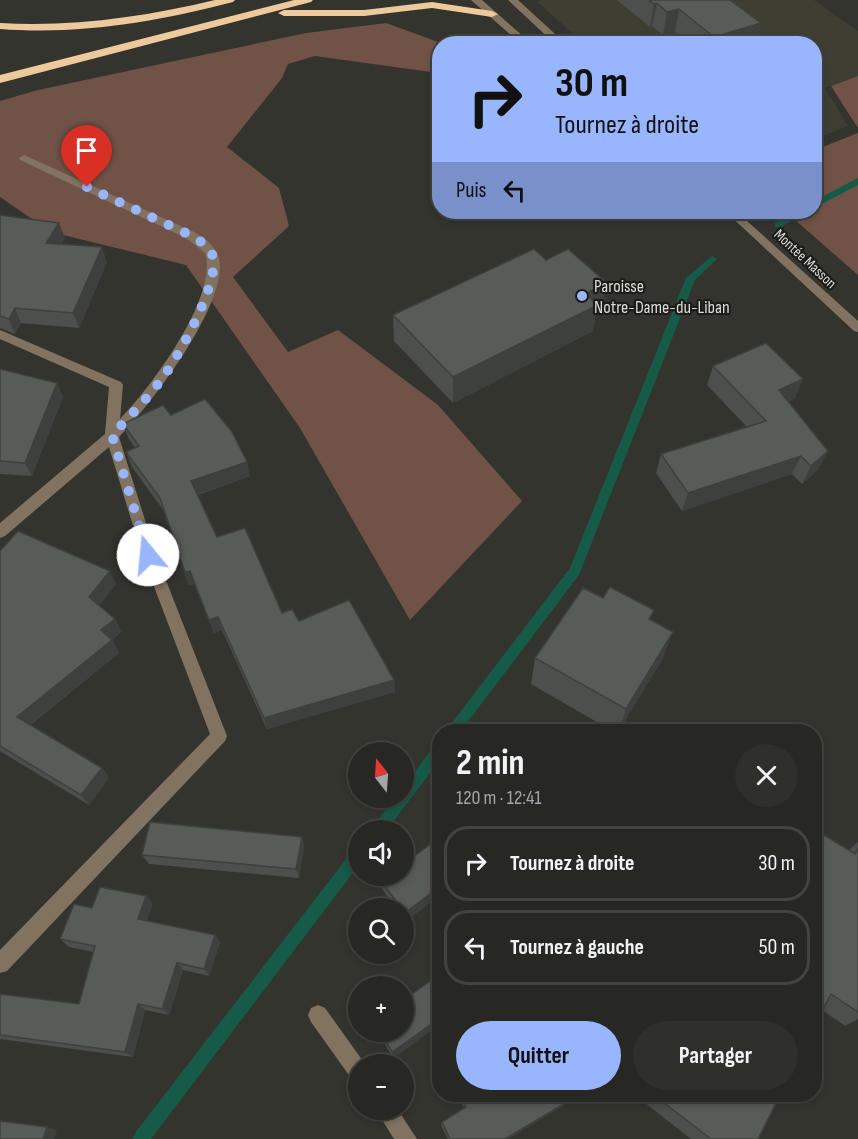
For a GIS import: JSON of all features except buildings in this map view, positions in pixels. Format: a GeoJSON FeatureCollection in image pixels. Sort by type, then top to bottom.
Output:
{"type":"FeatureCollection","features":[{"type":"Feature","properties":{"kind":"highway"},"geometry":{"type":"LineString","coordinates":[[0,26],[58,29],[103,26],[138,21],[229,0]]}},
{"type":"Feature","properties":{"kind":"highway"},"geometry":{"type":"LineString","coordinates":[[0,80],[307,0]]}},
{"type":"Feature","properties":{"kind":"highway"},"geometry":{"type":"LineString","coordinates":[[259,13],[364,13],[432,5],[492,14]]}},
{"type":"Feature","properties":{"kind":"street"},"geometry":{"type":"LineString","coordinates":[[476,0],[518,36]]}},
{"type":"Feature","properties":{"kind":"street"},"geometry":{"type":"LineString","coordinates":[[513,0],[552,36]]}},
{"type":"Feature","properties":{"kind":"street"},"geometry":{"type":"LineString","coordinates":[[712,0],[753,36]]}},
{"type":"Feature","properties":{"kind":"street"},"geometry":{"type":"LineString","coordinates":[[0,532],[112,435],[159,382],[202,307],[211,281],[213,258],[204,244],[190,235],[24,158]]}},
{"type":"Feature","properties":{"kind":"street","name":"Montée Masson"},"geometry":{"type":"LineString","coordinates":[[739,219],[858,328]]}},
{"type":"Feature","properties":{"kind":"street"},"geometry":{"type":"LineString","coordinates":[[0,334],[116,385],[112,435],[148,555],[219,736],[0,963]]}},
{"type":"Feature","properties":{"kind":"street"},"geometry":{"type":"LineString","coordinates":[[318,1015],[348,1057]]}},
{"type":"Feature","properties":{"kind":"street"},"geometry":{"type":"LineString","coordinates":[[393,1120],[407,1139]]}},
{"type":"Feature","properties":{"kind":"shaded area"},"geometry":{"type":"Polygon","coordinates":[[[541,0],[814,0],[858,31],[858,76],[825,88],[848,126],[822,136],[822,36],[576,36],[537,2],[541,0]]]}},
{"type":"Feature","properties":{"kind":"shaded area"},"geometry":{"type":"Polygon","coordinates":[[[386,23],[432,40],[432,71],[315,56],[288,64],[282,78],[227,147],[279,188],[289,226],[233,277],[288,352],[338,330],[438,405],[522,501],[410,620],[300,428],[186,265],[51,232],[0,197],[0,101],[38,90],[306,33],[386,23]]]}},
{"type":"Feature","properties":{"kind":"shaded area"},"geometry":{"type":"Polygon","coordinates":[[[858,76],[858,128],[831,86],[858,76]]]}},
{"type":"Feature","properties":{"kind":"shaded area"},"geometry":{"type":"Polygon","coordinates":[[[858,133],[858,275],[794,219],[822,219],[822,147],[858,133]]]}},
{"type":"Feature","properties":{"kind":"waterway"},"geometry":{"type":"LineString","coordinates":[[822,201],[858,181]]}},
{"type":"Feature","properties":{"kind":"waterway"},"geometry":{"type":"LineString","coordinates":[[778,225],[789,219]]}},
{"type":"Feature","properties":{"kind":"waterway"},"geometry":{"type":"LineString","coordinates":[[458,724],[575,571],[691,278],[712,259]]}},
{"type":"Feature","properties":{"kind":"waterway"},"geometry":{"type":"LineString","coordinates":[[414,783],[432,759]]}},
{"type":"Feature","properties":{"kind":"waterway"},"geometry":{"type":"LineString","coordinates":[[385,820],[394,808]]}},
{"type":"Feature","properties":{"kind":"waterway"},"geometry":{"type":"LineString","coordinates":[[141,1139],[348,868]]}},
{"type":"Feature","properties":{"kind":"place","name":"Paroisse Notre-Dame-du-Liban"},"geometry":{"type":"Point","coordinates":[582,296]}},
{"type":"Feature","properties":{"kind":"route"},"geometry":{"type":"LineString","coordinates":[[87,187],[190,235],[204,244],[213,258],[211,281],[202,307],[165,375],[112,435],[148,555]]}}]}
